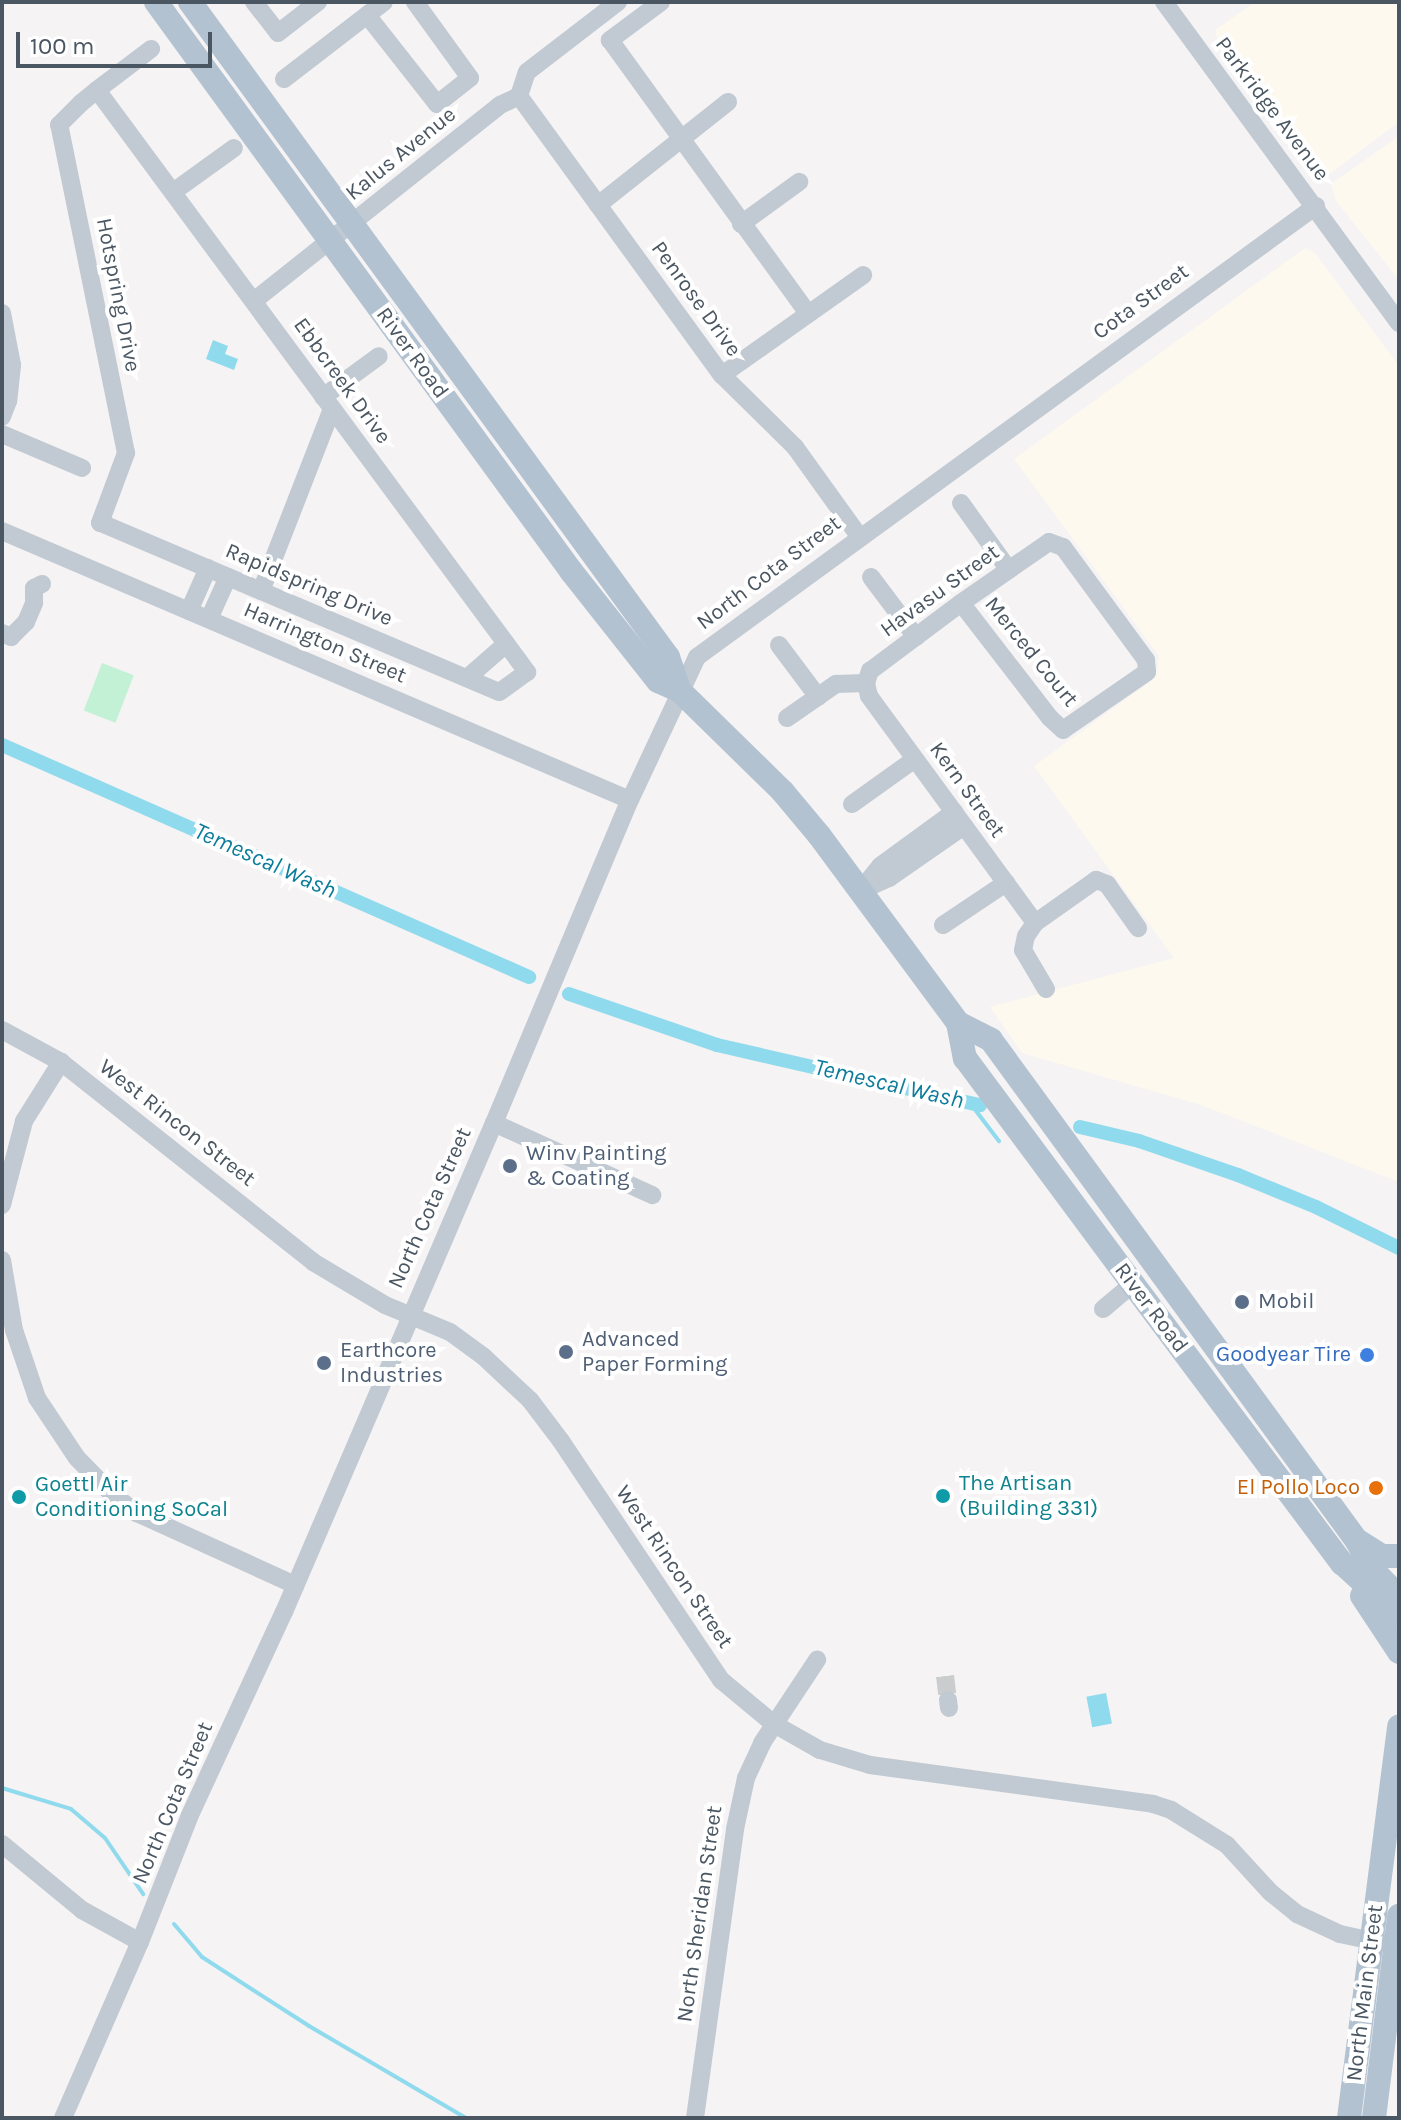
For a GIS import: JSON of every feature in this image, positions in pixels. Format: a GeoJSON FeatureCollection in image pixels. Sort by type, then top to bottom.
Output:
{"type":"FeatureCollection","features":[{"type":"Feature","properties":{"kind":"main road","name":"River Road"},"geometry":{"type":"LineString","coordinates":[[156,2],[571,571],[658,681],[680,691],[783,792],[958,1023],[965,1058],[1133,1284],[1342,1563],[1399,1615]]}},
{"type":"Feature","properties":{"kind":"main road","name":"River Road"},"geometry":{"type":"LineString","coordinates":[[195,4],[668,657],[680,691]]}},
{"type":"Feature","properties":{"kind":"main road","name":"River Road"},"geometry":{"type":"LineString","coordinates":[[958,1023],[991,1040],[1357,1541],[1372,1569],[1399,1597]]}},
{"type":"Feature","properties":{"kind":"main road"},"geometry":{"type":"LineString","coordinates":[[1068,1193],[1084,1193],[1113,1227],[1134,1239]]}},
{"type":"Feature","properties":{"kind":"main road"},"geometry":{"type":"LineString","coordinates":[[1133,1284],[1139,1277],[1146,1279],[1224,1381],[1250,1397]]}},
{"type":"Feature","properties":{"kind":"main road"},"geometry":{"type":"LineString","coordinates":[[1357,1541],[1382,1556],[1399,1556]]}},
{"type":"Feature","properties":{"kind":"main road"},"geometry":{"type":"LineString","coordinates":[[1342,1563],[1399,1652]]}},
{"type":"Feature","properties":{"kind":"main road","name":"North Main Street"},"geometry":{"type":"LineString","coordinates":[[1374,2118],[1388,1944],[1399,1726]]}},
{"type":"Feature","properties":{"kind":"main road","name":"North Main Street"},"geometry":{"type":"LineString","coordinates":[[1349,2118],[1388,1944],[1399,1916]]}},
{"type":"Feature","properties":{"kind":"street"},"geometry":{"type":"LineString","coordinates":[[254,2],[278,33],[318,2]]}},
{"type":"Feature","properties":{"kind":"street"},"geometry":{"type":"LineString","coordinates":[[284,79],[384,2]]}},
{"type":"Feature","properties":{"kind":"street"},"geometry":{"type":"LineString","coordinates":[[367,15],[437,104],[470,78],[415,2]]}},
{"type":"Feature","properties":{"kind":"street"},"geometry":{"type":"LineString","coordinates":[[519,96],[527,72],[618,2]]}},
{"type":"Feature","properties":{"kind":"street"},"geometry":{"type":"LineString","coordinates":[[661,2],[610,40],[679,141],[808,314]]}},
{"type":"Feature","properties":{"kind":"street","name":"Parkridge Avenue"},"geometry":{"type":"LineString","coordinates":[[1164,2],[1399,323]]}},
{"type":"Feature","properties":{"kind":"street"},"geometry":{"type":"LineString","coordinates":[[97,90],[151,49]]}},
{"type":"Feature","properties":{"kind":"street","name":"Ebbcreek Drive"},"geometry":{"type":"LineString","coordinates":[[97,90],[527,672],[499,692]]}},
{"type":"Feature","properties":{"kind":"street","name":"Hotspring Drive"},"geometry":{"type":"LineString","coordinates":[[97,90],[59,125],[126,453],[100,523]]}},
{"type":"Feature","properties":{"kind":"street","name":"Kalus Avenue"},"geometry":{"type":"LineString","coordinates":[[255,300],[332,242],[500,105],[519,96]]}},
{"type":"Feature","properties":{"kind":"street","name":"Penrose Drive"},"geometry":{"type":"LineString","coordinates":[[519,96],[722,375],[795,447],[859,536]]}},
{"type":"Feature","properties":{"kind":"street"},"geometry":{"type":"LineString","coordinates":[[598,205],[728,102]]}},
{"type":"Feature","properties":{"kind":"street"},"geometry":{"type":"LineString","coordinates":[[173,192],[234,148]]}},
{"type":"Feature","properties":{"kind":"street"},"geometry":{"type":"LineString","coordinates":[[741,224],[799,182]]}},
{"type":"Feature","properties":{"kind":"street","name":"Cota Street"},"geometry":{"type":"LineString","coordinates":[[994,438],[1316,206]]}},
{"type":"Feature","properties":{"kind":"street"},"geometry":{"type":"LineString","coordinates":[[722,375],[863,275]]}},
{"type":"Feature","properties":{"kind":"street"},"geometry":{"type":"LineString","coordinates":[[2,313],[12,365],[2,417]]}},
{"type":"Feature","properties":{"kind":"street"},"geometry":{"type":"LineString","coordinates":[[261,591],[327,403],[379,356]]}},
{"type":"Feature","properties":{"kind":"street"},"geometry":{"type":"LineString","coordinates":[[2,434],[82,468]]}},
{"type":"Feature","properties":{"kind":"street","name":"North Cota Street"},"geometry":{"type":"LineString","coordinates":[[63,2118],[140,1942],[190,1815],[295,1585],[630,800],[697,657],[994,438]]}},
{"type":"Feature","properties":{"kind":"street"},"geometry":{"type":"LineString","coordinates":[[961,503],[1009,570]]}},
{"type":"Feature","properties":{"kind":"street","name":"Rapidspring Drive"},"geometry":{"type":"LineString","coordinates":[[100,523],[499,692]]}},
{"type":"Feature","properties":{"kind":"street","name":"Harrington Street"},"geometry":{"type":"LineString","coordinates":[[2,531],[630,800]]}},
{"type":"Feature","properties":{"kind":"street","name":"Havasu Street"},"geometry":{"type":"LineString","coordinates":[[866,683],[870,671],[1049,542],[1063,547],[1146,660],[1147,672],[1063,730]]}},
{"type":"Feature","properties":{"kind":"street"},"geometry":{"type":"LineString","coordinates":[[2,633],[11,637],[26,622],[34,603],[45,592],[42,584],[55,554]]}},
{"type":"Feature","properties":{"kind":"street"},"geometry":{"type":"LineString","coordinates":[[189,611],[208,568]]}},
{"type":"Feature","properties":{"kind":"street"},"geometry":{"type":"LineString","coordinates":[[209,619],[228,577]]}},
{"type":"Feature","properties":{"kind":"street"},"geometry":{"type":"LineString","coordinates":[[871,577],[916,637]]}},
{"type":"Feature","properties":{"kind":"street","name":"Merced Court"},"geometry":{"type":"LineString","coordinates":[[961,603],[1050,718],[1063,730]]}},
{"type":"Feature","properties":{"kind":"street"},"geometry":{"type":"LineString","coordinates":[[467,678],[506,644]]}},
{"type":"Feature","properties":{"kind":"street"},"geometry":{"type":"LineString","coordinates":[[779,645],[818,697]]}},
{"type":"Feature","properties":{"kind":"street"},"geometry":{"type":"LineString","coordinates":[[787,718],[836,684],[866,683]]}},
{"type":"Feature","properties":{"kind":"street","name":"Kern Street"},"geometry":{"type":"LineString","coordinates":[[866,683],[869,696],[1035,923]]}},
{"type":"Feature","properties":{"kind":"street"},"geometry":{"type":"LineString","coordinates":[[852,804],[915,759]]}},
{"type":"Feature","properties":{"kind":"street"},"geometry":{"type":"LineString","coordinates":[[860,891],[889,878],[959,819]]}},
{"type":"Feature","properties":{"kind":"street"},"geometry":{"type":"LineString","coordinates":[[1046,989],[1023,950],[1035,923],[1096,880],[1107,884],[1138,928]]}},
{"type":"Feature","properties":{"kind":"street"},"geometry":{"type":"LineString","coordinates":[[943,925],[1006,883]]}},
{"type":"Feature","properties":{"kind":"street","name":"West Rincon Street"},"geometry":{"type":"LineString","coordinates":[[2,1030],[61,1062],[313,1262],[385,1305],[450,1332],[530,1400],[561,1441],[721,1680],[774,1724],[820,1750],[870,1765],[1153,1804],[1171,1810],[1227,1845],[1254,1877],[1297,1914],[1340,1934],[1388,1944]]}},
{"type":"Feature","properties":{"kind":"street"},"geometry":{"type":"LineString","coordinates":[[2,1205],[24,1121],[61,1062]]}},
{"type":"Feature","properties":{"kind":"street"},"geometry":{"type":"LineString","coordinates":[[494,1123],[652,1195]]}},
{"type":"Feature","properties":{"kind":"street"},"geometry":{"type":"LineString","coordinates":[[2,1260],[14,1330],[37,1398],[61,1438],[95,1478],[137,1513],[162,1527],[295,1585]]}},
{"type":"Feature","properties":{"kind":"street"},"geometry":{"type":"LineString","coordinates":[[1103,1309],[1133,1284]]}},
{"type":"Feature","properties":{"kind":"street","name":"North Sheridan Street"},"geometry":{"type":"LineString","coordinates":[[695,2118],[735,1829],[746,1778],[774,1724],[817,1660]]}},
{"type":"Feature","properties":{"kind":"street"},"geometry":{"type":"LineString","coordinates":[[2,1844],[82,1910],[140,1942]]}},
{"type":"Feature","properties":{"kind":"shaded area"},"geometry":{"type":"Polygon","coordinates":[[[1255,2],[1399,2],[1399,122],[1319,182],[1220,49],[1215,30],[1255,2]]]}},
{"type":"Feature","properties":{"kind":"shaded area"},"geometry":{"type":"Polygon","coordinates":[[[1399,136],[1399,280],[1336,201],[1331,184],[1399,136]]]}},
{"type":"Feature","properties":{"kind":"shaded area"},"geometry":{"type":"Polygon","coordinates":[[[1305,248],[1315,253],[1399,366],[1399,1182],[1201,1105],[1022,1053],[990,1007],[1174,958],[1034,766],[1151,681],[1157,672],[1159,656],[1014,459],[1305,248]]]}},
{"type":"Feature","properties":{"kind":"green space"},"geometry":{"type":"Polygon","coordinates":[[[102,663],[134,675],[115,723],[84,711],[102,663]]]}},
{"type":"Feature","properties":{"kind":"water"},"geometry":{"type":"Polygon","coordinates":[[[213,340],[228,346],[225,354],[238,359],[234,370],[206,359],[213,340]]]}},
{"type":"Feature","properties":{"kind":"water"},"geometry":{"type":"Polygon","coordinates":[[[1106,1693],[1112,1723],[1092,1727],[1086,1697],[1106,1693]]]}},
{"type":"Feature","properties":{"kind":"waterway","name":"Temescal Wash"},"geometry":{"type":"LineString","coordinates":[[2,745],[529,977]]}},
{"type":"Feature","properties":{"kind":"waterway","name":"Temescal Wash"},"geometry":{"type":"LineString","coordinates":[[569,994],[717,1045],[980,1105]]}},
{"type":"Feature","properties":{"kind":"waterway"},"geometry":{"type":"LineString","coordinates":[[970,1103],[999,1141]]}},
{"type":"Feature","properties":{"kind":"waterway","name":"Temescal Wash"},"geometry":{"type":"LineString","coordinates":[[1080,1127],[1139,1141],[1238,1175],[1316,1207],[1399,1248]]}},
{"type":"Feature","properties":{"kind":"waterway"},"geometry":{"type":"LineString","coordinates":[[2,1788],[71,1809],[105,1838],[143,1894]]}},
{"type":"Feature","properties":{"kind":"waterway"},"geometry":{"type":"LineString","coordinates":[[174,1924],[202,1957],[309,2026],[466,2118]]}},
{"type":"Feature","properties":{"kind":"tunnel"},"geometry":{"type":"LineString","coordinates":[[945,1676],[948,1700]]}},
{"type":"Feature","properties":{"kind":"place","name":"Winv Painting & Coating"},"geometry":{"type":"Point","coordinates":[510,1166]}},
{"type":"Feature","properties":{"kind":"place","name":"Mobil"},"geometry":{"type":"Point","coordinates":[1242,1302]}},
{"type":"Feature","properties":{"kind":"place","name":"Advanced Paper Forming"},"geometry":{"type":"Point","coordinates":[566,1352]}},
{"type":"Feature","properties":{"kind":"place","name":"Goodyear Tire"},"geometry":{"type":"Point","coordinates":[1367,1355]}},
{"type":"Feature","properties":{"kind":"place","name":"Earthcore Industries"},"geometry":{"type":"Point","coordinates":[324,1363]}},
{"type":"Feature","properties":{"kind":"place","name":"El Pollo Loco"},"geometry":{"type":"Point","coordinates":[1376,1488]}},
{"type":"Feature","properties":{"kind":"place","name":"The Artisan (Building 331)"},"geometry":{"type":"Point","coordinates":[943,1496]}},
{"type":"Feature","properties":{"kind":"place","name":"Goettl Air Conditioning SoCal"},"geometry":{"type":"Point","coordinates":[19,1497]}}]}
